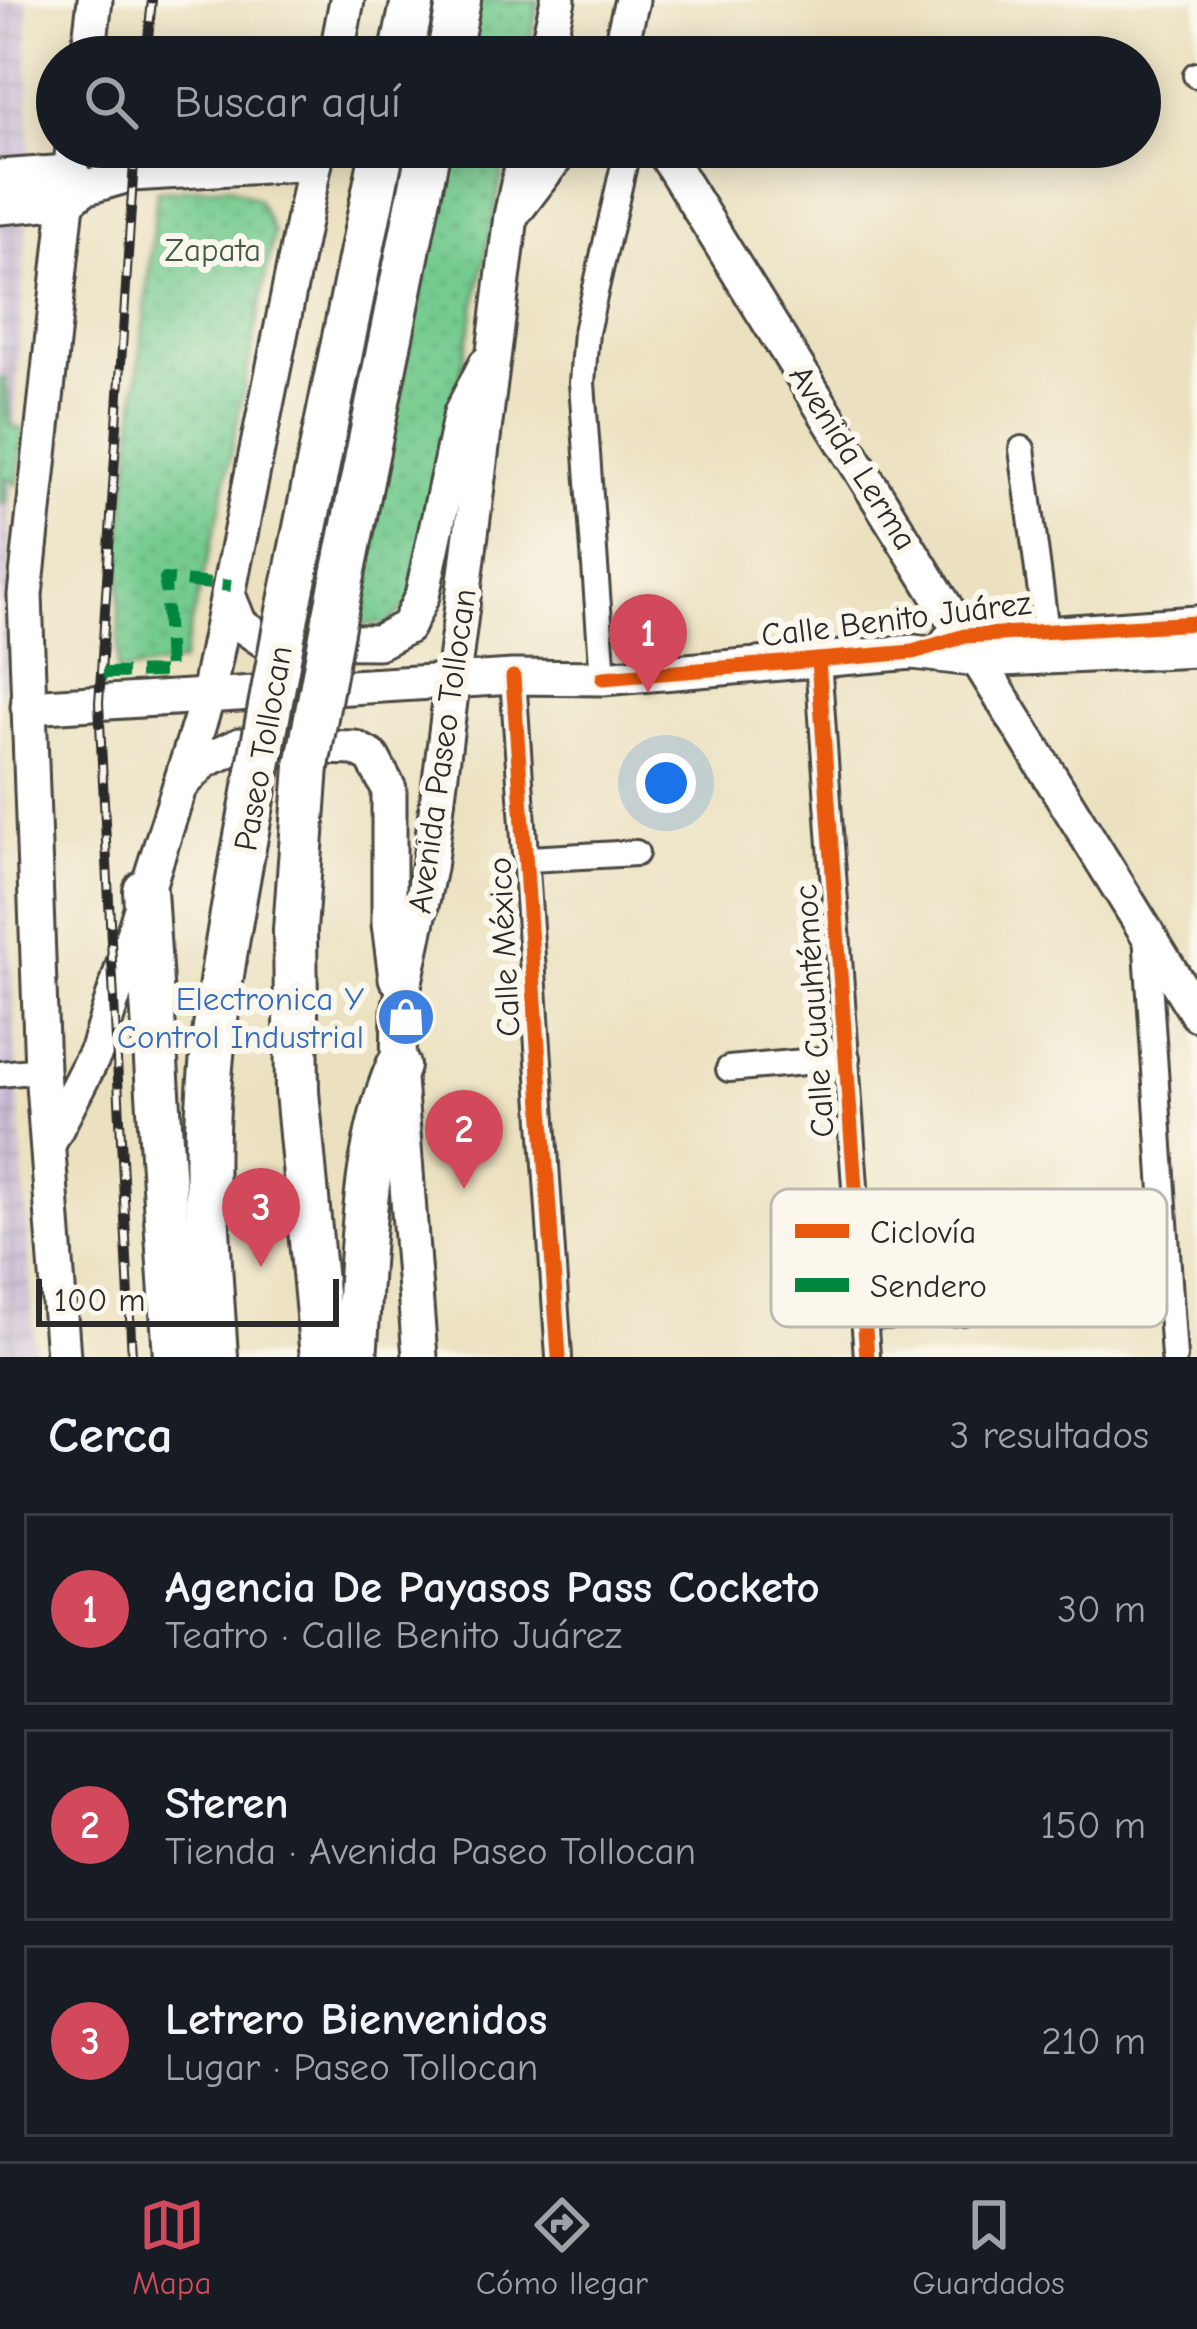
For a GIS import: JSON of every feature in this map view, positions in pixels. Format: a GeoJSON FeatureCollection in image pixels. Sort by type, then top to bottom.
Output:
{"type":"FeatureCollection","features":[{"type":"Feature","properties":{"kind":"highway"},"geometry":{"type":"LineString","coordinates":[[405,36],[413,0]]}},
{"type":"Feature","properties":{"kind":"highway"},"geometry":{"type":"LineString","coordinates":[[452,36],[459,0]]}},
{"type":"Feature","properties":{"kind":"highway","name":"Paseo Tollocan"},"geometry":{"type":"LineString","coordinates":[[216,1357],[206,1205],[208,1109],[218,1001],[286,620],[379,168]]}},
{"type":"Feature","properties":{"kind":"highway","name":"Paseo Tollocan"},"geometry":{"type":"LineString","coordinates":[[322,1357],[297,1092],[295,930],[307,766],[425,168]]}},
{"type":"Feature","properties":{"kind":"highway"},"geometry":{"type":"LineString","coordinates":[[145,891],[175,1357]]}},
{"type":"Feature","properties":{"kind":"highway"},"geometry":{"type":"LineString","coordinates":[[355,1357],[374,1148],[381,1105],[398,1066]]}},
{"type":"Feature","properties":{"kind":"main road"},"geometry":{"type":"LineString","coordinates":[[91,36],[95,0]]}},
{"type":"Feature","properties":{"kind":"main road"},"geometry":{"type":"LineString","coordinates":[[340,36],[347,0]]}},
{"type":"Feature","properties":{"kind":"main road"},"geometry":{"type":"LineString","coordinates":[[550,36],[558,0]]}},
{"type":"Feature","properties":{"kind":"main road"},"geometry":{"type":"LineString","coordinates":[[623,36],[632,0]]}},
{"type":"Feature","properties":{"kind":"main road"},"geometry":{"type":"LineString","coordinates":[[0,177],[190,168]]}},
{"type":"Feature","properties":{"kind":"main road"},"geometry":{"type":"LineString","coordinates":[[50,1142],[97,1049],[207,699],[313,168]]}},
{"type":"Feature","properties":{"kind":"main road","name":"Avenida Paseo Tollocan"},"geometry":{"type":"LineString","coordinates":[[420,1357],[398,1066],[400,1010],[429,868],[511,216],[521,168]]}},
{"type":"Feature","properties":{"kind":"main road"},"geometry":{"type":"LineString","coordinates":[[511,216],[548,168]]}},
{"type":"Feature","properties":{"kind":"main road","name":"Avenida Lerma"},"geometry":{"type":"LineString","coordinates":[[674,168],[1197,1013]]}},
{"type":"Feature","properties":{"kind":"main road"},"geometry":{"type":"LineString","coordinates":[[0,207],[73,177]]}},
{"type":"Feature","properties":{"kind":"main road"},"geometry":{"type":"LineString","coordinates":[[63,1357],[42,1070],[26,572],[73,177]]}},
{"type":"Feature","properties":{"kind":"main road"},"geometry":{"type":"LineString","coordinates":[[229,597],[240,624],[265,641],[378,642],[407,627],[422,596],[461,413],[496,347]]}},
{"type":"Feature","properties":{"kind":"main road","name":"Calle Benito Juárez"},"geometry":{"type":"LineString","coordinates":[[973,648],[1046,631],[1197,623]]}},
{"type":"Feature","properties":{"kind":"main road","name":"Calle Benito Juárez"},"geometry":{"type":"LineString","coordinates":[[28,707],[513,677],[603,678],[973,648],[1197,650]]}},
{"type":"Feature","properties":{"kind":"main road"},"geometry":{"type":"LineString","coordinates":[[182,784],[216,754],[252,743],[355,748],[372,757],[389,789],[389,924],[400,1010]]}},
{"type":"Feature","properties":{"kind":"street"},"geometry":{"type":"LineString","coordinates":[[603,678],[582,383],[586,332],[623,168]]}},
{"type":"Feature","properties":{"kind":"street"},"geometry":{"type":"LineString","coordinates":[[1022,449],[1046,631]]}},
{"type":"Feature","properties":{"kind":"street","name":"Calle Cuauhtémoc"},"geometry":{"type":"LineString","coordinates":[[818,660],[856,1189]]}},
{"type":"Feature","properties":{"kind":"street","name":"Calle México"},"geometry":{"type":"LineString","coordinates":[[513,677],[529,860],[559,1357]]}},
{"type":"Feature","properties":{"kind":"street"},"geometry":{"type":"LineString","coordinates":[[529,860],[636,853]]}},
{"type":"Feature","properties":{"kind":"street"},"geometry":{"type":"LineString","coordinates":[[1146,931],[1163,1189]]}},
{"type":"Feature","properties":{"kind":"street"},"geometry":{"type":"LineString","coordinates":[[729,1069],[847,1058]]}},
{"type":"Feature","properties":{"kind":"street"},"geometry":{"type":"LineString","coordinates":[[0,1074],[42,1070]]}},
{"type":"Feature","properties":{"kind":"street"},"geometry":{"type":"LineString","coordinates":[[1167,1250],[1174,1357]]}},
{"type":"Feature","properties":{"kind":"street","name":"Calle Cuauhtémoc"},"geometry":{"type":"LineString","coordinates":[[865,1327],[867,1357]]}},
{"type":"Feature","properties":{"kind":"shaded area"},"geometry":{"type":"Polygon","coordinates":[[[0,0],[27,0],[30,171],[9,518],[11,642],[0,707],[0,0]]]}},
{"type":"Feature","properties":{"kind":"shaded area"},"geometry":{"type":"Polygon","coordinates":[[[0,709],[7,909],[35,1357],[0,1357],[0,709]]]}},
{"type":"Feature","properties":{"kind":"green space"},"geometry":{"type":"Polygon","coordinates":[[[476,0],[539,0],[531,36],[469,36],[476,0]]]}},
{"type":"Feature","properties":{"kind":"green space"},"geometry":{"type":"Polygon","coordinates":[[[444,168],[504,168],[414,599],[387,624],[354,625],[444,168]]]}},
{"type":"Feature","properties":{"kind":"green space","name":"Zapata"},"geometry":{"type":"Polygon","coordinates":[[[230,186],[258,200],[274,233],[222,501],[182,662],[117,673],[121,540],[157,191],[230,186]]]}},
{"type":"Feature","properties":{"kind":"green space"},"geometry":{"type":"Polygon","coordinates":[[[0,379],[6,379],[10,425],[24,430],[18,485],[5,478],[7,504],[0,504],[0,379]]]}},
{"type":"Feature","properties":{"kind":"railway"},"geometry":{"type":"LineString","coordinates":[[148,36],[152,0]]}},
{"type":"Feature","properties":{"kind":"railway"},"geometry":{"type":"LineString","coordinates":[[132,1357],[99,703],[134,168]]}},
{"type":"Feature","properties":{"kind":"marked path"},"geometry":{"type":"LineString","coordinates":[[103,673],[169,672],[165,579],[231,586]]}},
{"type":"Feature","properties":{"kind":"cycle path"},"geometry":{"type":"LineString","coordinates":[[603,678],[913,652],[965,636],[1197,623]]}},
{"type":"Feature","properties":{"kind":"cycle path"},"geometry":{"type":"LineString","coordinates":[[818,660],[855,1189]]}},
{"type":"Feature","properties":{"kind":"cycle path"},"geometry":{"type":"LineString","coordinates":[[513,677],[559,1357]]}},
{"type":"Feature","properties":{"kind":"cycle path"},"geometry":{"type":"LineString","coordinates":[[865,1327],[867,1357]]}},
{"type":"Feature","properties":{"kind":"place","name":"Agencia De Payasos Pass Cocketo"},"geometry":{"type":"Point","coordinates":[648,693]}},
{"type":"Feature","properties":{"kind":"place","name":"Electronica Y Control Industrial"},"geometry":{"type":"Point","coordinates":[406,1017]}},
{"type":"Feature","properties":{"kind":"place","name":"Steren"},"geometry":{"type":"Point","coordinates":[464,1189]}},
{"type":"Feature","properties":{"kind":"place","name":"Letrero Bienvenidos"},"geometry":{"type":"Point","coordinates":[261,1267]}}]}
